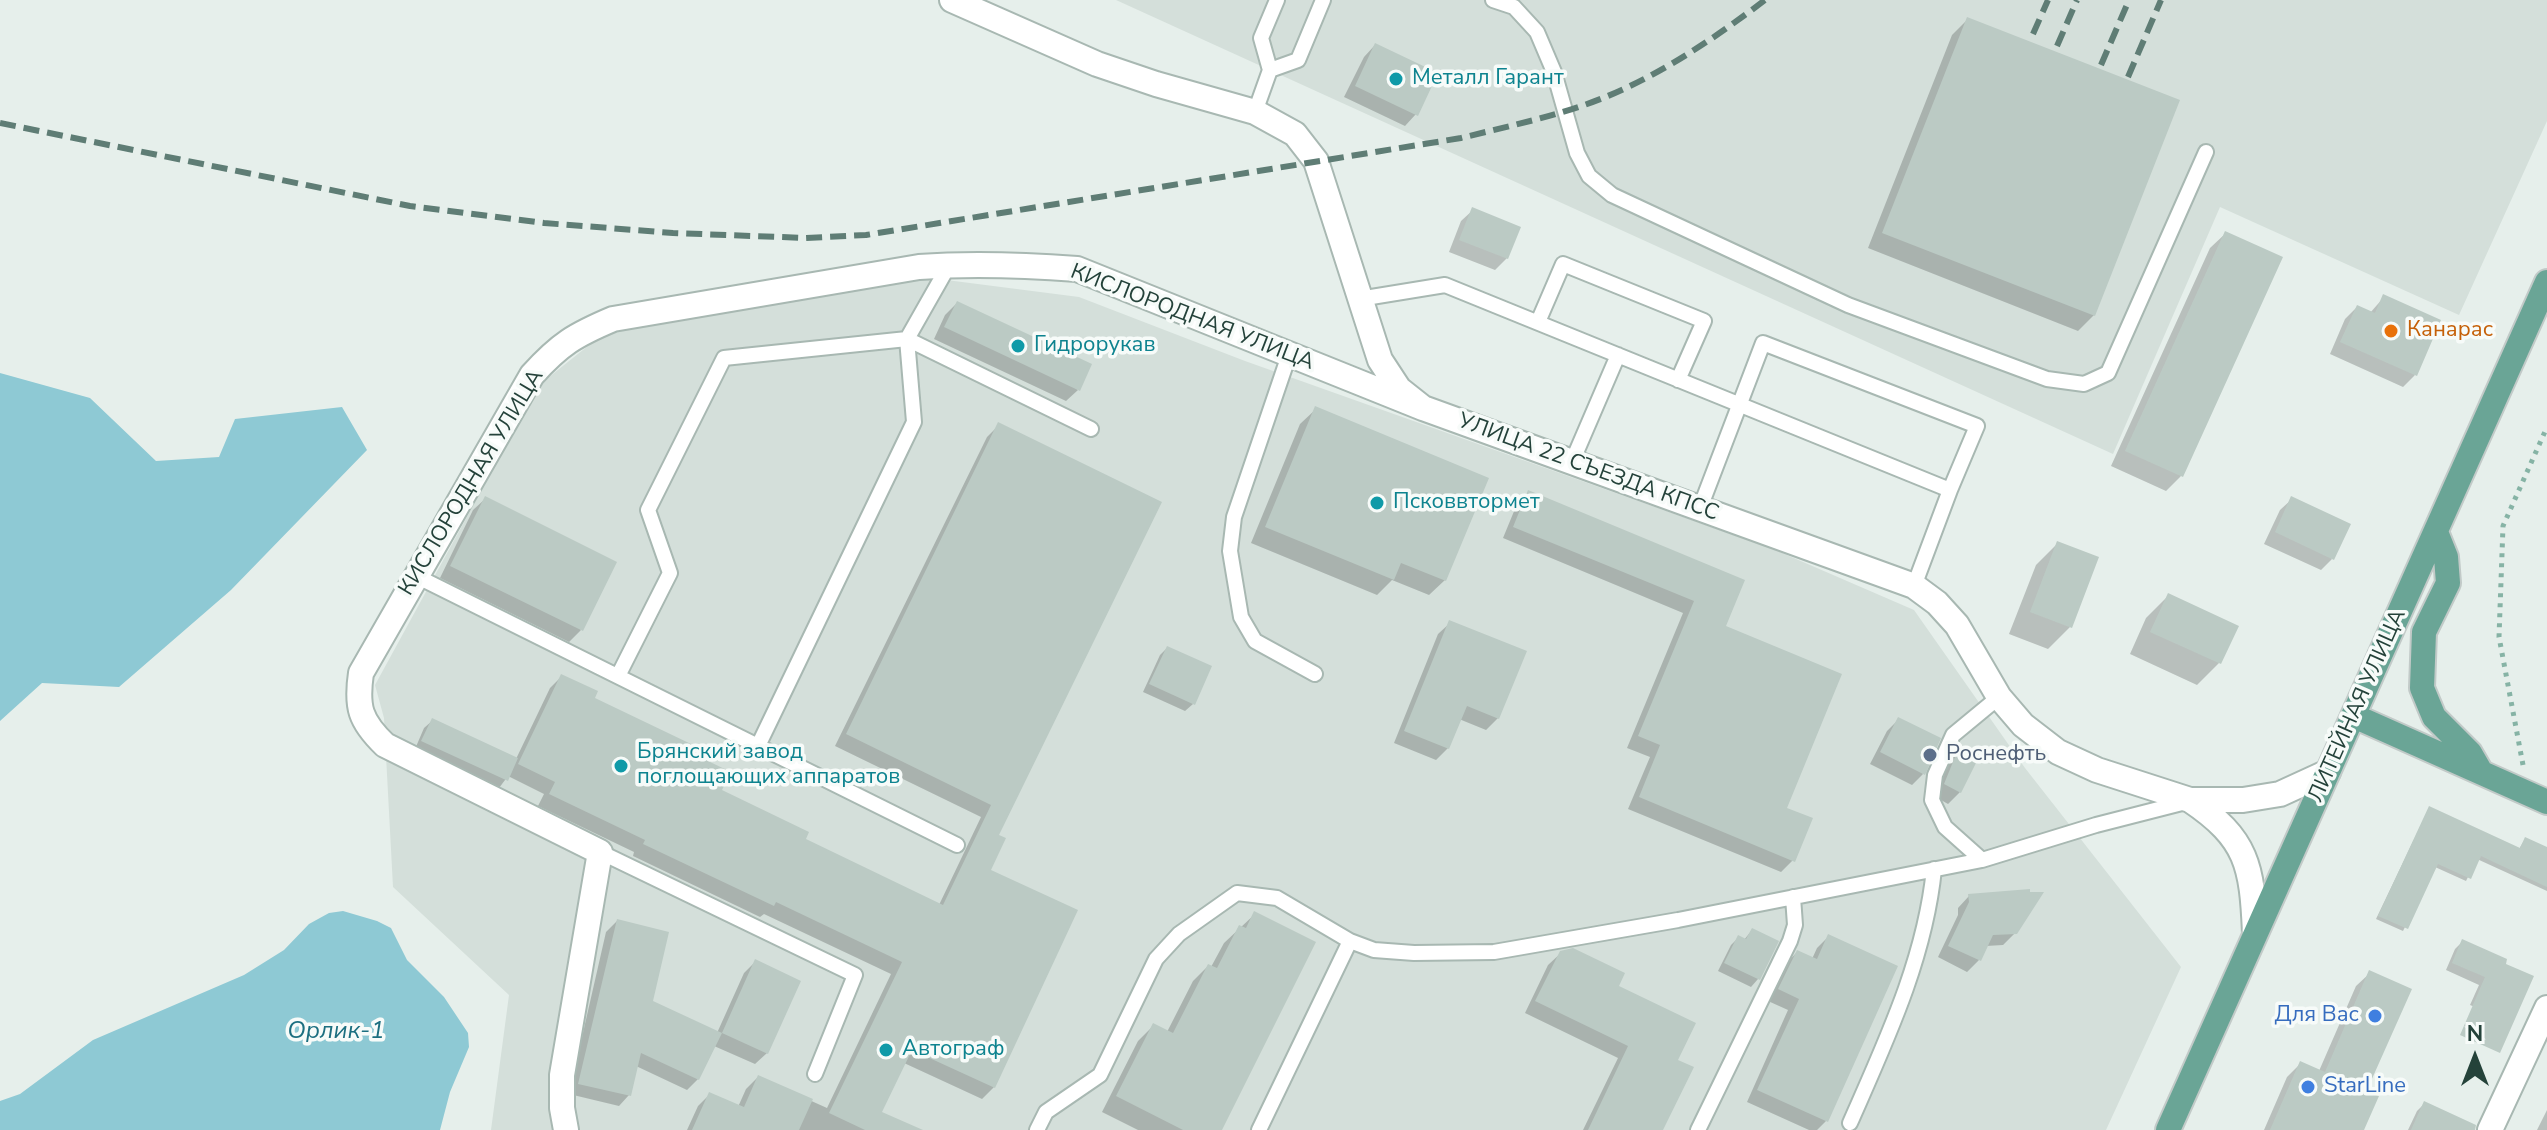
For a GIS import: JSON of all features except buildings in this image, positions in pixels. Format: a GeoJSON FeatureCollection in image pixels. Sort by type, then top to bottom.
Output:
{"type":"FeatureCollection","features":[{"type":"Feature","properties":{"kind":"main road","name":"ЛИТЕЙНАЯ УЛИЦА"},"geometry":{"type":"LineString","coordinates":[[2168,1130],[2547,282]]}},
{"type":"Feature","properties":{"kind":"main road"},"geometry":{"type":"LineString","coordinates":[[2436,532],[2446,557],[2448,583],[2424,632],[2422,688],[2434,717],[2470,753],[2481,772]]}},
{"type":"Feature","properties":{"kind":"main road"},"geometry":{"type":"LineString","coordinates":[[2354,716],[2547,802]]}},
{"type":"Feature","properties":{"kind":"street","name":"УЛИЦА 22 СЪЕЗДА КПСС"},"geometry":{"type":"LineString","coordinates":[[952,0],[1097,64],[1255,112],[1295,134],[1316,161],[1376,351],[1399,389],[1423,408],[1914,586],[1937,603],[1957,625],[1999,697],[2023,725],[2058,752],[2097,770],[2190,800],[2243,800],[2280,794],[2328,772]]}},
{"type":"Feature","properties":{"kind":"street","name":"КИСЛОРОДНАЯ УЛИЦА"},"geometry":{"type":"LineString","coordinates":[[600,852],[385,745],[368,729],[361,715],[358,695],[361,673],[532,375],[555,350],[578,334],[613,319],[919,267],[1077,269],[1423,408]]}},
{"type":"Feature","properties":{"kind":"street"},"geometry":{"type":"LineString","coordinates":[[2190,800],[2219,820],[2247,860],[2253,890],[2255,933]]}},
{"type":"Feature","properties":{"kind":"street"},"geometry":{"type":"LineString","coordinates":[[566,1130],[562,1075],[600,852]]}},
{"type":"Feature","properties":{"kind":"street"},"geometry":{"type":"LineString","coordinates":[[2490,1130],[2547,1008]]}},
{"type":"Feature","properties":{"kind":"lane"},"geometry":{"type":"LineString","coordinates":[[1255,112],[1270,70],[1261,38],[1277,0]]}},
{"type":"Feature","properties":{"kind":"lane"},"geometry":{"type":"LineString","coordinates":[[1270,70],[1298,60],[1323,0]]}},
{"type":"Feature","properties":{"kind":"lane"},"geometry":{"type":"LineString","coordinates":[[1493,0],[1514,7],[1537,32],[1554,72],[1577,153],[1589,176],[1612,195],[1848,305],[2047,379],[2084,384],[2108,373],[2206,152]]}},
{"type":"Feature","properties":{"kind":"lane"},"geometry":{"type":"LineString","coordinates":[[1538,322],[1563,264],[1704,321],[1678,380]]}},
{"type":"Feature","properties":{"kind":"lane"},"geometry":{"type":"LineString","coordinates":[[758,746],[914,422],[907,339],[949,265]]}},
{"type":"Feature","properties":{"kind":"lane"},"geometry":{"type":"LineString","coordinates":[[1359,299],[1445,285],[1950,490]]}},
{"type":"Feature","properties":{"kind":"lane"},"geometry":{"type":"LineString","coordinates":[[618,676],[670,573],[648,510],[724,358],[907,339],[1091,429]]}},
{"type":"Feature","properties":{"kind":"lane"},"geometry":{"type":"LineString","coordinates":[[1700,508],[1763,343],[1977,426],[1914,586]]}},
{"type":"Feature","properties":{"kind":"lane"},"geometry":{"type":"LineString","coordinates":[[1289,355],[1234,517],[1230,551],[1241,617],[1255,641],[1315,674]]}},
{"type":"Feature","properties":{"kind":"lane"},"geometry":{"type":"LineString","coordinates":[[1572,462],[1618,355]]}},
{"type":"Feature","properties":{"kind":"lane"},"geometry":{"type":"LineString","coordinates":[[416,576],[957,845]]}},
{"type":"Feature","properties":{"kind":"lane"},"geometry":{"type":"LineString","coordinates":[[1982,860],[1945,827],[1932,800],[1935,775],[1953,735],[1999,697]]}},
{"type":"Feature","properties":{"kind":"lane"},"geometry":{"type":"LineString","coordinates":[[1037,1130],[1046,1112],[1100,1075],[1156,959],[1179,934],[1237,893],[1277,898],[1350,941],[1374,950],[1494,952],[1982,860],[2190,800]]}},
{"type":"Feature","properties":{"kind":"lane"},"geometry":{"type":"LineString","coordinates":[[600,852],[855,975],[815,1074]]}},
{"type":"Feature","properties":{"kind":"lane"},"geometry":{"type":"LineString","coordinates":[[1850,1123],[1905,995],[1931,903],[1934,869]]}},
{"type":"Feature","properties":{"kind":"lane"},"geometry":{"type":"LineString","coordinates":[[1698,1130],[1790,941],[1795,925],[1793,897]]}},
{"type":"Feature","properties":{"kind":"lane"},"geometry":{"type":"LineString","coordinates":[[1259,1130],[1350,941]]}},
{"type":"Feature","properties":{"kind":"path"},"geometry":{"type":"LineString","coordinates":[[2516,788],[2524,770],[2499,637],[2503,526],[2547,427]]}},
{"type":"Feature","properties":{"kind":"shaded area"},"geometry":{"type":"Polygon","coordinates":[[[1116,0],[2547,0],[2547,121],[2459,315],[2220,207],[2113,454],[1116,0]]]}},
{"type":"Feature","properties":{"kind":"shaded area"},"geometry":{"type":"Polygon","coordinates":[[[923,277],[1079,297],[1245,361],[1773,549],[1914,610],[2025,768],[2181,967],[2106,1130],[491,1130],[509,995],[393,887],[384,718],[375,685],[539,385],[608,330],[923,277]]]}},
{"type":"Feature","properties":{"kind":"water"},"geometry":{"type":"Polygon","coordinates":[[[0,373],[90,398],[156,461],[219,457],[235,419],[342,407],[367,450],[231,590],[119,687],[42,683],[0,721],[0,373]]]}},
{"type":"Feature","properties":{"kind":"water","name":"Орлик-1"},"geometry":{"type":"Polygon","coordinates":[[[343,911],[391,928],[407,960],[444,997],[468,1033],[469,1047],[450,1092],[440,1130],[0,1130],[0,1101],[20,1094],[93,1040],[244,975],[284,950],[309,924],[329,913],[343,911]]]}},
{"type":"Feature","properties":{"kind":"railway"},"geometry":{"type":"LineString","coordinates":[[0,123],[410,206],[544,223],[673,233],[806,238],[866,235],[1461,138],[1533,120],[1586,104],[1646,78],[1707,41],[1765,0]]}},
{"type":"Feature","properties":{"kind":"railway"},"geometry":{"type":"LineString","coordinates":[[2033,34],[2048,0]]}},
{"type":"Feature","properties":{"kind":"railway"},"geometry":{"type":"LineString","coordinates":[[2057,46],[2077,0]]}},
{"type":"Feature","properties":{"kind":"railway"},"geometry":{"type":"LineString","coordinates":[[2101,65],[2129,0]]}},
{"type":"Feature","properties":{"kind":"railway"},"geometry":{"type":"LineString","coordinates":[[2128,77],[2161,0]]}},
{"type":"Feature","properties":{"kind":"place","name":"Металл Гарант"},"geometry":{"type":"Point","coordinates":[1396,79]}},
{"type":"Feature","properties":{"kind":"place","name":"Канарас"},"geometry":{"type":"Point","coordinates":[2391,331]}},
{"type":"Feature","properties":{"kind":"place","name":"Гидрорукав"},"geometry":{"type":"Point","coordinates":[1018,346]}},
{"type":"Feature","properties":{"kind":"place","name":"Псковвтормет"},"geometry":{"type":"Point","coordinates":[1377,503]}},
{"type":"Feature","properties":{"kind":"place","name":"Роснефть"},"geometry":{"type":"Point","coordinates":[1930,755]}},
{"type":"Feature","properties":{"kind":"place","name":"Брянский завод поглощающих аппаратов"},"geometry":{"type":"Point","coordinates":[621,766]}},
{"type":"Feature","properties":{"kind":"place","name":"Для Вас"},"geometry":{"type":"Point","coordinates":[2375,1016]}},
{"type":"Feature","properties":{"kind":"place","name":"Автограф"},"geometry":{"type":"Point","coordinates":[886,1050]}},
{"type":"Feature","properties":{"kind":"place","name":"StarLine"},"geometry":{"type":"Point","coordinates":[2308,1087]}}]}
